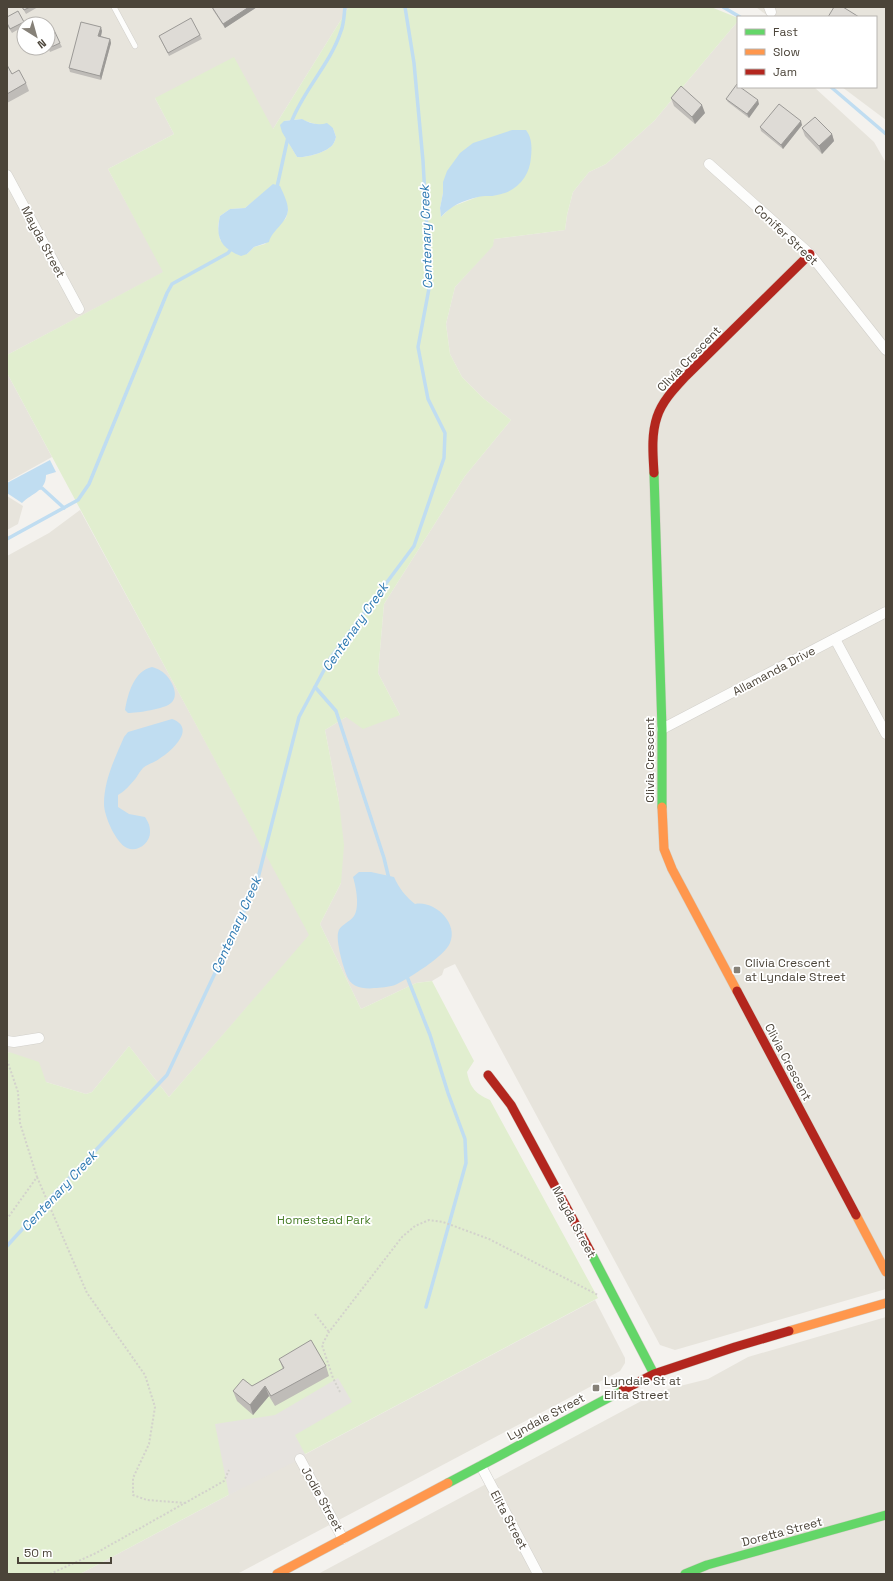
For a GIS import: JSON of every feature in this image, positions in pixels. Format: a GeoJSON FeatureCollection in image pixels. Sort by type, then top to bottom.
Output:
{"type":"FeatureCollection","features":[{"type":"Feature","properties":{"kind":"street","name":"Conifer Street"},"geometry":{"type":"LineString","coordinates":[[709,164],[810,254],[886,350]]}},
{"type":"Feature","properties":{"kind":"street","name":"Mayda Street"},"geometry":{"type":"LineString","coordinates":[[7,175],[79,309]]}},
{"type":"Feature","properties":{"kind":"street","name":"Clivia Crescent"},"geometry":{"type":"LineString","coordinates":[[810,254],[686,376],[668,396],[657,416],[653,448],[662,730],[661,759],[664,849],[672,869],[886,1272]]}},
{"type":"Feature","properties":{"kind":"street","name":"Allamanda Drive"},"geometry":{"type":"LineString","coordinates":[[662,730],[886,612]]}},
{"type":"Feature","properties":{"kind":"street"},"geometry":{"type":"LineString","coordinates":[[835,639],[886,734]]}},
{"type":"Feature","properties":{"kind":"street"},"geometry":{"type":"LineString","coordinates":[[7,1041],[14,1042],[39,1038]]}},
{"type":"Feature","properties":{"kind":"street","name":"Mayda Street"},"geometry":{"type":"LineString","coordinates":[[488,1075],[511,1105],[654,1374]]}},
{"type":"Feature","properties":{"kind":"street","name":"Lyndale Street"},"geometry":{"type":"LineString","coordinates":[[277,1574],[654,1374],[735,1347],[886,1303]]}},
{"type":"Feature","properties":{"kind":"street","name":"Jodie Street"},"geometry":{"type":"LineString","coordinates":[[300,1459],[344,1539]]}},
{"type":"Feature","properties":{"kind":"street","name":"Elita Street"},"geometry":{"type":"LineString","coordinates":[[481,1466],[538,1574]]}},
{"type":"Feature","properties":{"kind":"street","name":"Doretta Street"},"geometry":{"type":"LineString","coordinates":[[688,1573],[707,1565],[886,1515]]}},
{"type":"Feature","properties":{"kind":"lane"},"geometry":{"type":"LineString","coordinates":[[114,7],[135,46]]}},
{"type":"Feature","properties":{"kind":"path"},"geometry":{"type":"LineString","coordinates":[[7,1060],[18,1092],[20,1123],[37,1177],[88,1293],[145,1375],[155,1407],[149,1444],[133,1478],[133,1494],[146,1500],[186,1503]]}},
{"type":"Feature","properties":{"kind":"path"},"geometry":{"type":"LineString","coordinates":[[7,1218],[37,1177]]}},
{"type":"Feature","properties":{"kind":"path"},"geometry":{"type":"LineString","coordinates":[[340,1392],[332,1378],[322,1345],[329,1332],[402,1237],[415,1226],[429,1220],[443,1222],[489,1239],[610,1301],[617,1302]]}},
{"type":"Feature","properties":{"kind":"path"},"geometry":{"type":"LineString","coordinates":[[316,1314],[329,1332]]}},
{"type":"Feature","properties":{"kind":"path"},"geometry":{"type":"LineString","coordinates":[[50,1574],[96,1553],[224,1481],[229,1470]]}},
{"type":"Feature","properties":{"kind":"shaded area"},"geometry":{"type":"Polygon","coordinates":[[[7,7],[349,7],[273,129],[155,98],[174,134],[108,169],[164,272],[7,355],[7,7]]]}},
{"type":"Feature","properties":{"kind":"shaded area"},"geometry":{"type":"Polygon","coordinates":[[[756,7],[886,7],[886,120],[843,88],[877,88],[877,16],[768,16],[756,7]]]}},
{"type":"Feature","properties":{"kind":"shaded area"},"geometry":{"type":"Polygon","coordinates":[[[737,22],[737,88],[815,88],[874,142],[886,163],[886,1289],[675,1350],[660,1345],[455,964],[444,969],[442,975],[432,981],[416,983],[361,1009],[320,924],[341,883],[339,802],[325,730],[346,717],[400,715],[378,673],[384,604],[465,476],[511,420],[483,398],[462,377],[450,354],[446,324],[455,287],[492,246],[494,239],[565,230],[573,192],[589,172],[606,164],[654,121],[737,22]]]}},
{"type":"Feature","properties":{"kind":"shaded area"},"geometry":{"type":"Polygon","coordinates":[[[7,373],[52,457],[7,482],[7,373]]]}},
{"type":"Feature","properties":{"kind":"shaded area"},"geometry":{"type":"Polygon","coordinates":[[[7,496],[23,506],[18,524],[7,530],[7,496]]]}},
{"type":"Feature","properties":{"kind":"shaded area"},"geometry":{"type":"Polygon","coordinates":[[[80,510],[310,935],[169,1097],[129,1046],[92,1092],[86,1094],[46,1082],[9,1052],[7,1054],[7,556],[49,533],[80,510]]]}},
{"type":"Feature","properties":{"kind":"shaded area"},"geometry":{"type":"Polygon","coordinates":[[[595,1300],[625,1358],[625,1363],[620,1371],[237,1574],[80,1574],[595,1300]]]}},
{"type":"Feature","properties":{"kind":"shaded area"},"geometry":{"type":"Polygon","coordinates":[[[886,1317],[886,1574],[318,1574],[660,1391],[708,1379],[748,1357],[886,1317]]]}},
{"type":"Feature","properties":{"kind":"shaded area"},"geometry":{"type":"Polygon","coordinates":[[[338,1378],[352,1402],[295,1435],[306,1456],[229,1495],[215,1424],[275,1415],[338,1378]]]}},
{"type":"Feature","properties":{"kind":"green space","name":"Homestead Park"},"geometry":{"type":"Polygon","coordinates":[[[349,7],[711,7],[737,18],[737,22],[654,121],[606,164],[589,172],[573,192],[565,230],[494,239],[493,246],[455,287],[446,324],[450,354],[462,377],[483,398],[511,420],[465,476],[384,604],[378,673],[400,715],[363,729],[346,717],[325,730],[339,802],[344,845],[341,883],[320,924],[361,1009],[416,983],[432,981],[474,1061],[467,1072],[474,1090],[490,1100],[598,1298],[80,1574],[7,1574],[7,1054],[9,1052],[39,1062],[46,1082],[86,1094],[92,1092],[129,1046],[169,1097],[309,935],[7,373],[7,355],[163,272],[108,169],[174,134],[155,98],[234,57],[273,129],[349,7]],[[301,119],[284,121],[290,145],[297,157],[305,157],[326,150],[332,146],[334,142],[336,137],[333,128],[301,119]],[[443,193],[440,208],[441,217],[451,207],[480,196],[497,195],[443,193]],[[262,194],[245,208],[230,209],[220,216],[218,226],[220,240],[247,254],[254,247],[265,244],[286,218],[288,210],[286,202],[262,194]]]}},
{"type":"Feature","properties":{"kind":"water"},"geometry":{"type":"Polygon","coordinates":[[[302,119],[314,124],[327,123],[333,128],[336,137],[332,146],[318,153],[305,157],[297,157],[282,132],[280,125],[284,121],[302,119]]]}},
{"type":"Feature","properties":{"kind":"water"},"geometry":{"type":"Polygon","coordinates":[[[512,130],[526,130],[531,143],[530,164],[525,177],[521,182],[516,187],[504,193],[495,196],[480,196],[462,202],[453,206],[441,217],[440,208],[443,193],[443,182],[447,171],[460,153],[473,143],[512,130]]]}},
{"type":"Feature","properties":{"kind":"water"},"geometry":{"type":"Polygon","coordinates":[[[273,184],[280,186],[286,201],[288,210],[285,219],[273,234],[269,242],[254,247],[247,254],[241,256],[234,253],[224,246],[219,236],[218,230],[220,216],[230,209],[245,208],[273,184]]]}},
{"type":"Feature","properties":{"kind":"water"},"geometry":{"type":"Polygon","coordinates":[[[50,460],[56,472],[46,475],[44,485],[38,491],[22,503],[7,493],[7,483],[50,460]]]}},
{"type":"Feature","properties":{"kind":"water"},"geometry":{"type":"Polygon","coordinates":[[[152,667],[164,673],[171,681],[175,691],[174,700],[168,705],[157,709],[128,713],[125,710],[130,690],[136,678],[146,669],[152,667]]]}},
{"type":"Feature","properties":{"kind":"water"},"geometry":{"type":"Polygon","coordinates":[[[172,719],[179,723],[182,728],[180,739],[170,751],[157,760],[146,765],[130,785],[118,795],[118,807],[129,814],[145,817],[150,827],[150,835],[143,846],[135,849],[127,848],[119,841],[111,829],[106,815],[104,795],[111,769],[124,737],[128,732],[172,719]]]}},
{"type":"Feature","properties":{"kind":"water"},"geometry":{"type":"Polygon","coordinates":[[[359,872],[371,872],[394,877],[398,885],[411,901],[415,904],[422,904],[437,909],[443,914],[451,928],[452,935],[447,948],[417,973],[395,985],[370,988],[358,987],[350,981],[343,964],[339,950],[338,933],[340,928],[354,916],[356,912],[357,897],[353,877],[359,872]]]}},
{"type":"Feature","properties":{"kind":"building"},"geometry":{"type":"Polygon","coordinates":[[[22,7],[30,7],[24,10],[22,7]]]}},
{"type":"Feature","properties":{"kind":"building"},"geometry":{"type":"Polygon","coordinates":[[[212,7],[249,7],[223,24],[212,7]]]}},
{"type":"Feature","properties":{"kind":"building"},"geometry":{"type":"Polygon","coordinates":[[[834,7],[843,7],[857,16],[829,16],[834,7]]]}},
{"type":"Feature","properties":{"kind":"building"},"geometry":{"type":"Polygon","coordinates":[[[18,11],[21,16],[16,16],[16,26],[10,29],[7,23],[7,17],[18,11]]]}},
{"type":"Feature","properties":{"kind":"building"},"geometry":{"type":"Polygon","coordinates":[[[191,18],[200,35],[168,53],[159,36],[191,18]]]}},
{"type":"Feature","properties":{"kind":"building"},"geometry":{"type":"Polygon","coordinates":[[[81,22],[101,27],[98,36],[110,39],[100,76],[69,68],[81,22]]]}},
{"type":"Feature","properties":{"kind":"building"},"geometry":{"type":"Polygon","coordinates":[[[56,34],[60,43],[56,45],[56,34]]]}},
{"type":"Feature","properties":{"kind":"building"},"geometry":{"type":"Polygon","coordinates":[[[7,65],[12,74],[19,70],[26,83],[7,94],[7,65]]]}},
{"type":"Feature","properties":{"kind":"building"},"geometry":{"type":"Polygon","coordinates":[[[737,84],[737,88],[741,88],[758,100],[747,114],[726,99],[737,84]]]}},
{"type":"Feature","properties":{"kind":"building"},"geometry":{"type":"Polygon","coordinates":[[[681,86],[702,105],[692,117],[671,98],[681,86]]]}},
{"type":"Feature","properties":{"kind":"building"},"geometry":{"type":"Polygon","coordinates":[[[779,104],[801,121],[781,145],[760,127],[779,104]]]}},
{"type":"Feature","properties":{"kind":"building"},"geometry":{"type":"Polygon","coordinates":[[[815,117],[832,134],[819,146],[802,128],[815,117]]]}},
{"type":"Feature","properties":{"kind":"building"},"geometry":{"type":"Polygon","coordinates":[[[311,1340],[326,1366],[271,1396],[265,1386],[250,1405],[233,1391],[243,1379],[252,1386],[284,1368],[279,1359],[311,1340]]]}},
{"type":"Feature","properties":{"kind":"waterway"},"geometry":{"type":"LineString","coordinates":[[291,123],[302,99],[324,66],[336,43],[343,25],[345,7]]}},
{"type":"Feature","properties":{"kind":"waterway","name":"Centenary Creek"},"geometry":{"type":"LineString","coordinates":[[7,1246],[167,1075],[256,886],[299,717],[331,657],[414,546],[444,458],[445,433],[428,399],[418,347],[430,283],[423,161],[414,63],[405,7]]}},
{"type":"Feature","properties":{"kind":"waterway"},"geometry":{"type":"LineString","coordinates":[[723,7],[738,16]]}},
{"type":"Feature","properties":{"kind":"waterway"},"geometry":{"type":"LineString","coordinates":[[832,88],[886,134]]}},
{"type":"Feature","properties":{"kind":"waterway"},"geometry":{"type":"LineString","coordinates":[[277,187],[288,137]]}},
{"type":"Feature","properties":{"kind":"waterway"},"geometry":{"type":"LineString","coordinates":[[7,539],[78,500],[89,484],[172,284],[228,253],[232,248]]}},
{"type":"Feature","properties":{"kind":"waterway"},"geometry":{"type":"LineString","coordinates":[[38,488],[42,488],[64,508]]}},
{"type":"Feature","properties":{"kind":"waterway"},"geometry":{"type":"LineString","coordinates":[[315,687],[336,711],[384,858],[389,879]]}},
{"type":"Feature","properties":{"kind":"waterway"},"geometry":{"type":"LineString","coordinates":[[406,974],[430,1035],[448,1093],[465,1139],[466,1163],[426,1307]]}},
{"type":"Feature","properties":{"kind":"traffic: fast"},"geometry":{"type":"LineString","coordinates":[[654,473],[662,729],[662,807]]}},
{"type":"Feature","properties":{"kind":"traffic: fast"},"geometry":{"type":"LineString","coordinates":[[591,1253],[654,1374]]}},
{"type":"Feature","properties":{"kind":"traffic: fast"},"geometry":{"type":"LineString","coordinates":[[448,1483],[623,1390]]}},
{"type":"Feature","properties":{"kind":"traffic: fast"},"geometry":{"type":"LineString","coordinates":[[685,1574],[707,1565],[886,1515]]}},
{"type":"Feature","properties":{"kind":"traffic: slow"},"geometry":{"type":"LineString","coordinates":[[662,807],[664,849],[672,869],[737,991]]}},
{"type":"Feature","properties":{"kind":"traffic: slow"},"geometry":{"type":"LineString","coordinates":[[856,1215],[886,1272]]}},
{"type":"Feature","properties":{"kind":"traffic: slow"},"geometry":{"type":"LineString","coordinates":[[789,1331],[886,1303]]}},
{"type":"Feature","properties":{"kind":"traffic: slow"},"geometry":{"type":"LineString","coordinates":[[277,1574],[448,1483]]}},
{"type":"Feature","properties":{"kind":"traffic: jam"},"geometry":{"type":"LineString","coordinates":[[654,473],[653,445],[655,424],[659,411],[665,400],[686,376],[810,254]]}},
{"type":"Feature","properties":{"kind":"traffic: jam"},"geometry":{"type":"LineString","coordinates":[[737,991],[856,1215]]}},
{"type":"Feature","properties":{"kind":"traffic: jam"},"geometry":{"type":"LineString","coordinates":[[488,1075],[511,1105],[591,1253]]}},
{"type":"Feature","properties":{"kind":"traffic: jam"},"geometry":{"type":"LineString","coordinates":[[623,1390],[654,1374],[789,1331]]}},
{"type":"Feature","properties":{"kind":"place","name":"Clivia Crescent at Lyndale Street"},"geometry":{"type":"Point","coordinates":[737,970]}},
{"type":"Feature","properties":{"kind":"place","name":"Lyndale St at Elita Street"},"geometry":{"type":"Point","coordinates":[596,1388]}}]}
